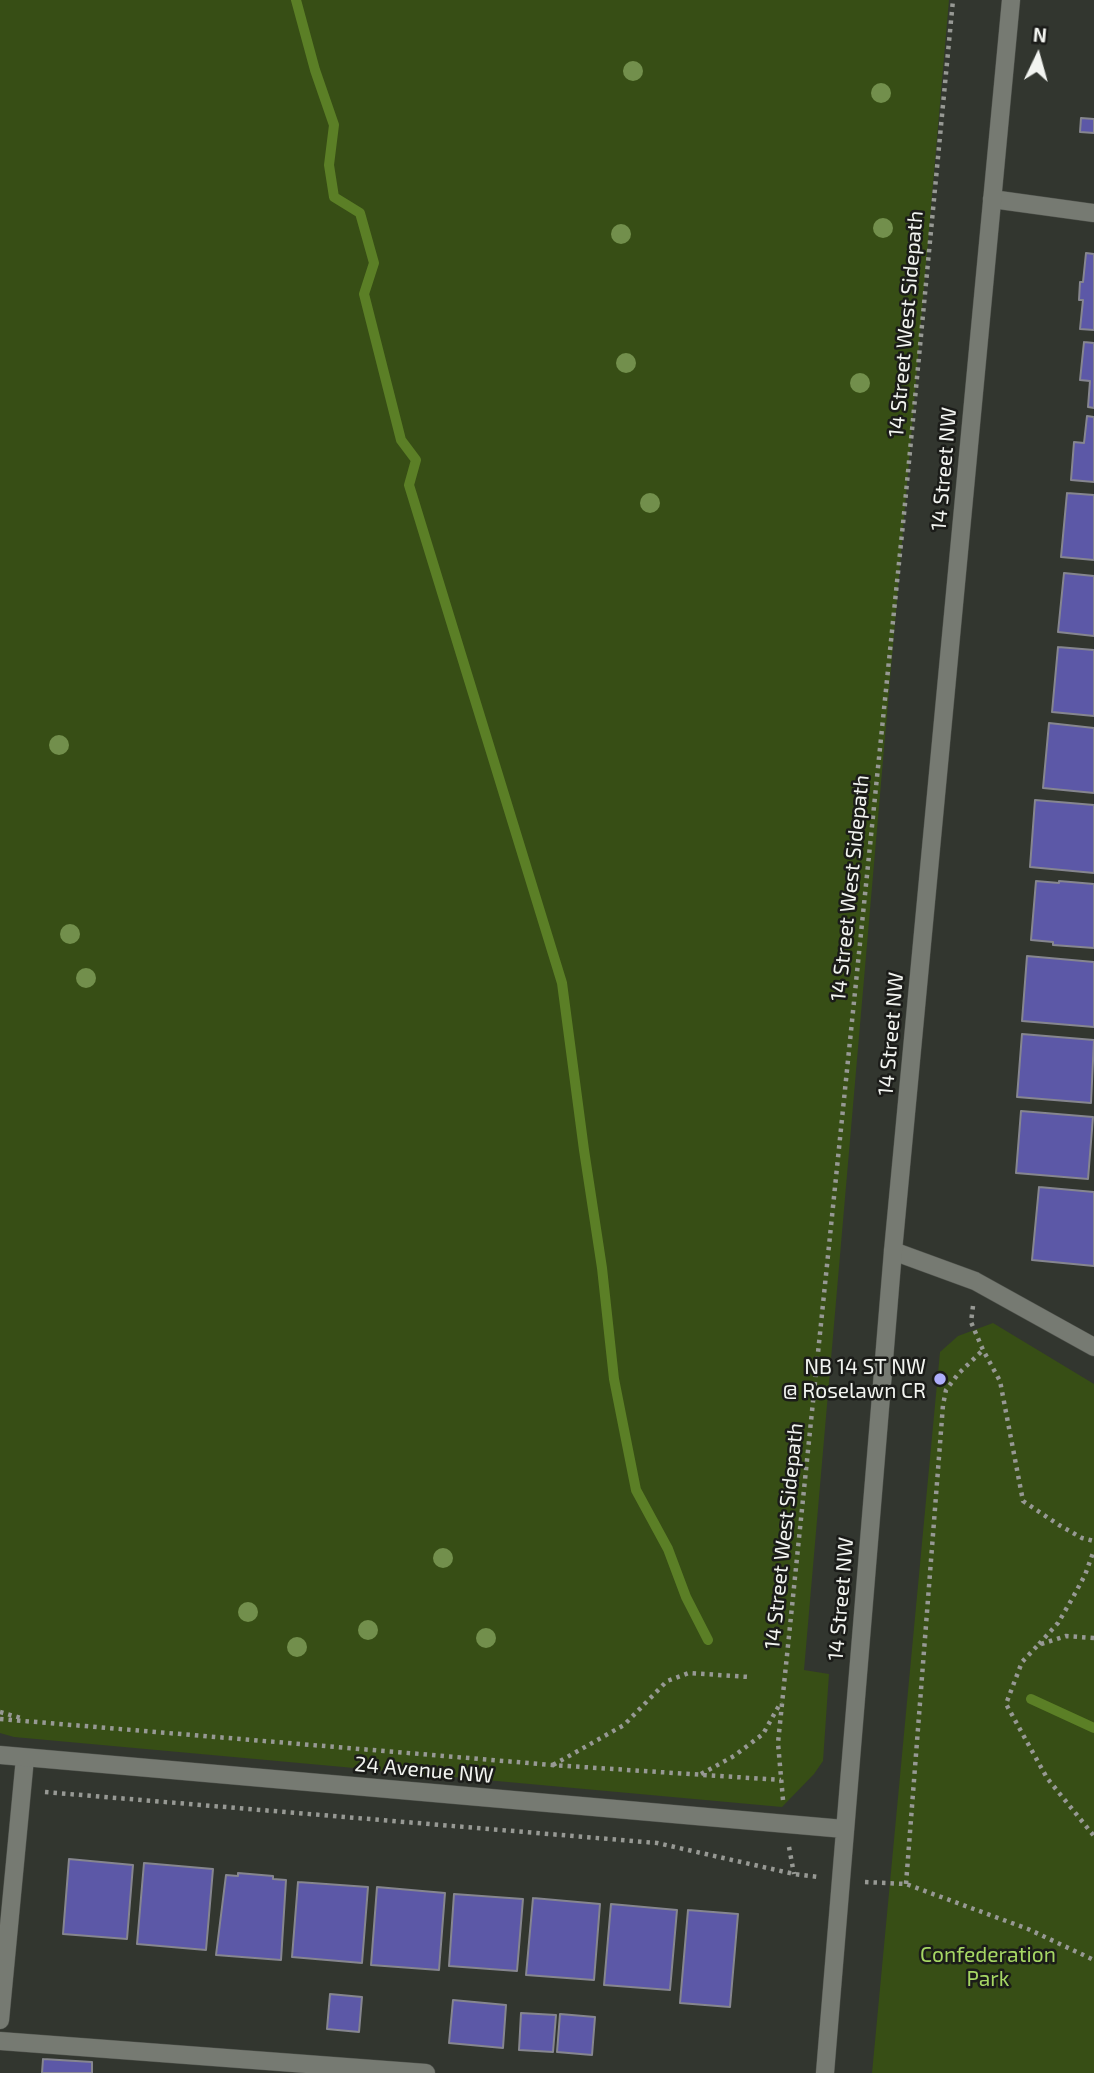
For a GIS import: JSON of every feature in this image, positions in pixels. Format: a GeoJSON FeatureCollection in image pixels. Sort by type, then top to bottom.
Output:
{"type":"FeatureCollection","features":[{"type":"Feature","properties":{"kind":"main road","name":"14 Street NW"},"geometry":{"type":"LineString","coordinates":[[825,2073],[893,1251],[1011,0]]}},
{"type":"Feature","properties":{"kind":"main road"},"geometry":{"type":"LineString","coordinates":[[992,199],[1094,213]]}},
{"type":"Feature","properties":{"kind":"main road"},"geometry":{"type":"LineString","coordinates":[[893,1251],[975,1281],[1094,1347]]}},
{"type":"Feature","properties":{"kind":"main road","name":"24 Avenue NW"},"geometry":{"type":"LineString","coordinates":[[0,1755],[844,1829]]}},
{"type":"Feature","properties":{"kind":"main road"},"geometry":{"type":"LineString","coordinates":[[0,2021],[24,1758]]}},
{"type":"Feature","properties":{"kind":"main road"},"geometry":{"type":"LineString","coordinates":[[0,2041],[426,2073]]}},
{"type":"Feature","properties":{"kind":"path","name":"14 Street West Sidepath"},"geometry":{"type":"LineString","coordinates":[[699,1776],[781,1780],[778,1744],[904,514],[953,0]]}},
{"type":"Feature","properties":{"kind":"path"},"geometry":{"type":"LineString","coordinates":[[975,1281],[971,1322],[1000,1381],[1023,1500],[1059,1525],[1082,1538],[1094,1541]]}},
{"type":"Feature","properties":{"kind":"path"},"geometry":{"type":"LineString","coordinates":[[983,1350],[946,1390],[943,1405],[906,1884],[1028,1929],[1094,1960]]}},
{"type":"Feature","properties":{"kind":"path"},"geometry":{"type":"LineString","coordinates":[[1094,1550],[1086,1575],[1058,1623],[1022,1662],[1006,1704],[1047,1778],[1094,1836]]}},
{"type":"Feature","properties":{"kind":"path"},"geometry":{"type":"LineString","coordinates":[[1038,1645],[1066,1636],[1094,1639]]}},
{"type":"Feature","properties":{"kind":"path"},"geometry":{"type":"LineString","coordinates":[[552,1765],[624,1725],[667,1681],[689,1673],[749,1677]]}},
{"type":"Feature","properties":{"kind":"path"},"geometry":{"type":"LineString","coordinates":[[0,1718],[699,1776],[734,1756],[763,1734],[783,1699]]}},
{"type":"Feature","properties":{"kind":"path"},"geometry":{"type":"LineString","coordinates":[[0,1712],[32,1721]]}},
{"type":"Feature","properties":{"kind":"path"},"geometry":{"type":"LineString","coordinates":[[70,1794],[657,1843],[794,1874]]}},
{"type":"Feature","properties":{"kind":"green space"},"geometry":{"type":"Polygon","coordinates":[[[0,0],[949,0],[804,1670],[829,1674],[823,1761],[782,1807],[14,1737],[0,1733],[0,0]]]}},
{"type":"Feature","properties":{"kind":"green space","name":"Confederation Park"},"geometry":{"type":"Polygon","coordinates":[[[993,1323],[1094,1384],[1094,2073],[872,2073],[940,1352],[958,1336],[993,1323]]]}},
{"type":"Feature","properties":{"kind":"building"},"geometry":{"type":"Polygon","coordinates":[[[1081,118],[1094,119],[1094,133],[1080,132],[1081,118]]]}},
{"type":"Feature","properties":{"kind":"building"},"geometry":{"type":"Polygon","coordinates":[[[1086,253],[1094,254],[1094,330],[1080,329],[1083,300],[1079,300],[1080,282],[1083,282],[1086,253]]]}},
{"type":"Feature","properties":{"kind":"building"},"geometry":{"type":"Polygon","coordinates":[[[1084,342],[1094,343],[1094,408],[1088,407],[1090,381],[1080,380],[1084,342]]]}},
{"type":"Feature","properties":{"kind":"building"},"geometry":{"type":"Polygon","coordinates":[[[1087,416],[1094,417],[1094,482],[1071,480],[1074,442],[1084,443],[1087,416]]]}},
{"type":"Feature","properties":{"kind":"building"},"geometry":{"type":"Polygon","coordinates":[[[1067,493],[1094,495],[1094,560],[1061,557],[1067,493]]]}},
{"type":"Feature","properties":{"kind":"building"},"geometry":{"type":"Polygon","coordinates":[[[1064,573],[1094,576],[1094,636],[1058,632],[1064,573]]]}},
{"type":"Feature","properties":{"kind":"building"},"geometry":{"type":"Polygon","coordinates":[[[1058,647],[1094,650],[1094,716],[1052,712],[1058,647]]]}},
{"type":"Feature","properties":{"kind":"building"},"geometry":{"type":"Polygon","coordinates":[[[1049,723],[1094,728],[1094,793],[1043,788],[1049,723]]]}},
{"type":"Feature","properties":{"kind":"building"},"geometry":{"type":"Polygon","coordinates":[[[1035,800],[1094,805],[1094,873],[1030,867],[1035,800]]]}},
{"type":"Feature","properties":{"kind":"building"},"geometry":{"type":"Polygon","coordinates":[[[1036,881],[1094,884],[1094,948],[1053,945],[1053,942],[1031,940],[1036,881]]]}},
{"type":"Feature","properties":{"kind":"building"},"geometry":{"type":"Polygon","coordinates":[[[1027,956],[1094,962],[1094,1027],[1022,1021],[1027,956]]]}},
{"type":"Feature","properties":{"kind":"building"},"geometry":{"type":"Polygon","coordinates":[[[1022,1034],[1094,1040],[1091,1103],[1017,1097],[1022,1034]]]}},
{"type":"Feature","properties":{"kind":"building"},"geometry":{"type":"Polygon","coordinates":[[[1021,1111],[1093,1117],[1088,1179],[1016,1173],[1021,1111]]]}},
{"type":"Feature","properties":{"kind":"building"},"geometry":{"type":"Polygon","coordinates":[[[1039,1187],[1094,1192],[1094,1266],[1032,1260],[1039,1187]]]}},
{"type":"Feature","properties":{"kind":"building"},"geometry":{"type":"Polygon","coordinates":[[[69,1859],[133,1865],[127,1939],[63,1934],[69,1859]]]}},
{"type":"Feature","properties":{"kind":"building"},"geometry":{"type":"Polygon","coordinates":[[[144,1863],[213,1869],[206,1950],[137,1944],[144,1863]]]}},
{"type":"Feature","properties":{"kind":"building"},"geometry":{"type":"Polygon","coordinates":[[[238,1873],[286,1880],[281,1960],[216,1955],[226,1875],[238,1876],[238,1873]]]}},
{"type":"Feature","properties":{"kind":"building"},"geometry":{"type":"Polygon","coordinates":[[[298,1882],[368,1887],[362,1963],[292,1957],[298,1882]]]}},
{"type":"Feature","properties":{"kind":"building"},"geometry":{"type":"Polygon","coordinates":[[[377,1887],[445,1893],[439,1970],[371,1965],[377,1887]]]}},
{"type":"Feature","properties":{"kind":"building"},"geometry":{"type":"Polygon","coordinates":[[[454,1894],[523,1899],[517,1971],[449,1966],[454,1894]]]}},
{"type":"Feature","properties":{"kind":"building"},"geometry":{"type":"Polygon","coordinates":[[[533,1898],[600,1904],[594,1980],[526,1975],[533,1898]]]}},
{"type":"Feature","properties":{"kind":"building"},"geometry":{"type":"Polygon","coordinates":[[[611,1904],[677,1910],[670,1990],[604,1985],[611,1904]]]}},
{"type":"Feature","properties":{"kind":"building"},"geometry":{"type":"Polygon","coordinates":[[[688,1910],[738,1914],[730,2007],[680,2003],[688,1910]]]}},
{"type":"Feature","properties":{"kind":"building"},"geometry":{"type":"Polygon","coordinates":[[[330,1994],[362,1997],[359,2032],[327,2029],[330,1994]]]}},
{"type":"Feature","properties":{"kind":"building"},"geometry":{"type":"Polygon","coordinates":[[[453,2000],[506,2005],[503,2048],[449,2043],[453,2000]]]}},
{"type":"Feature","properties":{"kind":"building"},"geometry":{"type":"Polygon","coordinates":[[[521,2013],[556,2015],[553,2052],[519,2050],[521,2013]]]}},
{"type":"Feature","properties":{"kind":"building"},"geometry":{"type":"Polygon","coordinates":[[[560,2014],[595,2017],[592,2055],[557,2052],[560,2014]]]}},
{"type":"Feature","properties":{"kind":"building"},"geometry":{"type":"Polygon","coordinates":[[[43,2059],[92,2062],[92,2073],[42,2073],[43,2059]]]}},
{"type":"Feature","properties":{"kind":"waterway"},"geometry":{"type":"LineString","coordinates":[[296,0],[315,70],[334,125],[329,165],[334,197],[360,213],[374,263],[364,294],[401,440],[416,460],[409,485],[562,983],[602,1268],[614,1379],[636,1490],[668,1549],[686,1597],[708,1640]]}},
{"type":"Feature","properties":{"kind":"waterway"},"geometry":{"type":"LineString","coordinates":[[1031,1699],[1094,1728]]}},
{"type":"Feature","properties":{"kind":"place","name":"NB 14 ST NW @ Roselawn CR"},"geometry":{"type":"Point","coordinates":[940,1379]}}]}
